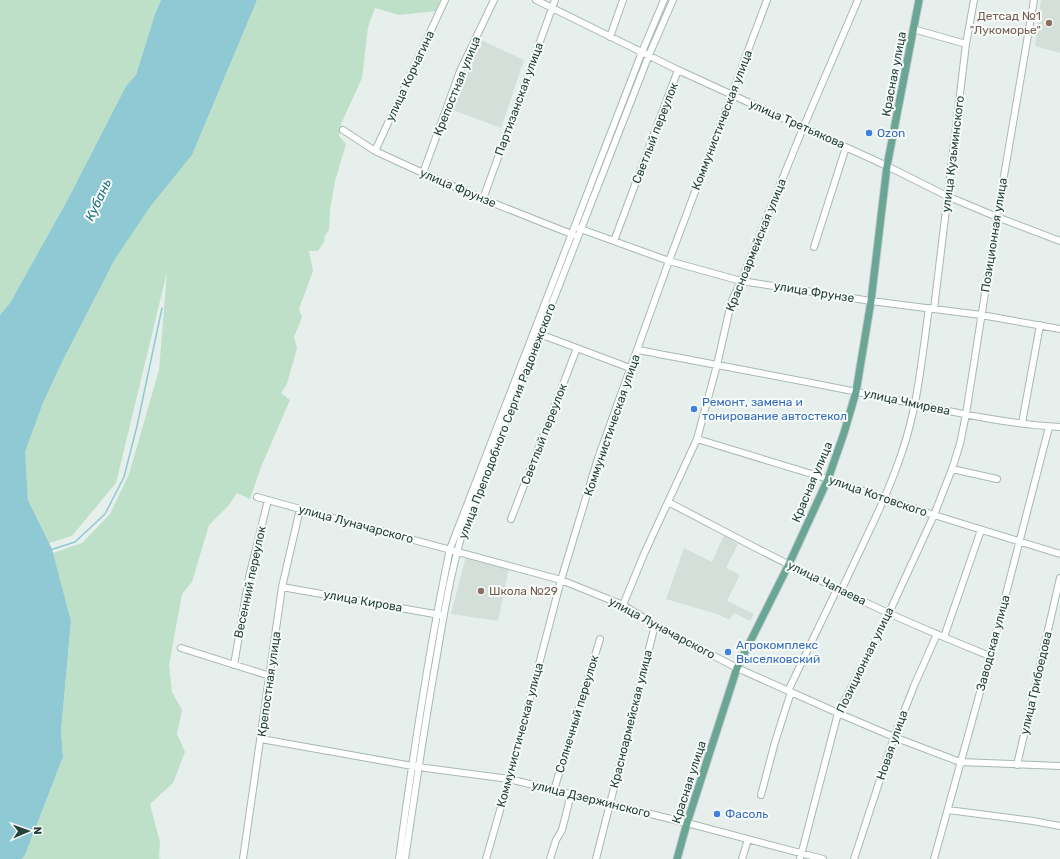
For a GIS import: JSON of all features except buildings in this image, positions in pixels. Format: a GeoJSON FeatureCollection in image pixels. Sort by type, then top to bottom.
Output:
{"type":"FeatureCollection","features":[{"type":"Feature","properties":{"kind":"main road","name":"Красная улица"},"geometry":{"type":"LineString","coordinates":[[677,859],[687,823],[737,668],[789,564],[828,479],[856,392],[871,301],[887,166],[919,0]]}},
{"type":"Feature","properties":{"kind":"street","name":"улица Корчагина"},"geometry":{"type":"LineString","coordinates":[[376,151],[445,0]]}},
{"type":"Feature","properties":{"kind":"street","name":"Крепостная улица"},"geometry":{"type":"LineString","coordinates":[[423,173],[460,71],[494,0]]}},
{"type":"Feature","properties":{"kind":"street","name":"улица Третьякова"},"geometry":{"type":"LineString","coordinates":[[536,0],[678,70],[887,166],[947,196],[1060,241]]}},
{"type":"Feature","properties":{"kind":"street","name":"Партизанская улица"},"geometry":{"type":"LineString","coordinates":[[482,199],[555,0]]}},
{"type":"Feature","properties":{"kind":"street"},"geometry":{"type":"LineString","coordinates":[[610,36],[624,0]]}},
{"type":"Feature","properties":{"kind":"street","name":"улица Преподобного Сергия Радонежского"},"geometry":{"type":"LineString","coordinates":[[575,236],[575,226],[642,52],[664,0]]}},
{"type":"Feature","properties":{"kind":"street","name":"улица Преподобного Сергия Радонежского"},"geometry":{"type":"LineString","coordinates":[[399,859],[450,550],[575,236],[581,229],[649,55],[673,0]]}},
{"type":"Feature","properties":{"kind":"street","name":"Коммунистическая улица"},"geometry":{"type":"LineString","coordinates":[[486,859],[509,779],[561,580],[598,458],[669,260],[767,0]]}},
{"type":"Feature","properties":{"kind":"street","name":"Красноармейская улица"},"geometry":{"type":"LineString","coordinates":[[623,605],[644,554],[697,439],[717,365],[731,303],[803,127],[858,0]]}},
{"type":"Feature","properties":{"kind":"street","name":"улица Кузьминского"},"geometry":{"type":"LineString","coordinates":[[761,795],[790,691],[884,497],[902,452],[916,404],[932,309],[966,44],[974,0]]}},
{"type":"Feature","properties":{"kind":"street","name":"Позиционная улица"},"geometry":{"type":"LineString","coordinates":[[801,856],[838,714],[889,613],[934,516],[960,444],[1034,0]]}},
{"type":"Feature","properties":{"kind":"street"},"geometry":{"type":"LineString","coordinates":[[913,29],[966,44]]}},
{"type":"Feature","properties":{"kind":"street","name":"Светлый переулок"},"geometry":{"type":"LineString","coordinates":[[614,240],[678,70]]}},
{"type":"Feature","properties":{"kind":"street","name":"улица Фрунзе"},"geometry":{"type":"LineString","coordinates":[[343,130],[376,151],[423,173],[482,199],[575,236]]}},
{"type":"Feature","properties":{"kind":"street"},"geometry":{"type":"LineString","coordinates":[[814,247],[846,147]]}},
{"type":"Feature","properties":{"kind":"street","name":"улица Фрунзе"},"geometry":{"type":"LineString","coordinates":[[575,226],[669,260],[741,281],[871,301],[981,315],[1060,329]]}},
{"type":"Feature","properties":{"kind":"street"},"geometry":{"type":"LineString","coordinates":[[1022,423],[1040,325]]}},
{"type":"Feature","properties":{"kind":"street"},"geometry":{"type":"LineString","coordinates":[[537,333],[630,368]]}},
{"type":"Feature","properties":{"kind":"street","name":"улица Преподобного Сергия Радонежского"},"geometry":{"type":"LineString","coordinates":[[440,615],[462,534],[537,333]]}},
{"type":"Feature","properties":{"kind":"street","name":"Светлый переулок"},"geometry":{"type":"LineString","coordinates":[[511,520],[577,348]]}},
{"type":"Feature","properties":{"kind":"street","name":"улица Чмирева"},"geometry":{"type":"LineString","coordinates":[[638,350],[966,414],[1050,427],[1060,427]]}},
{"type":"Feature","properties":{"kind":"street","name":"Заводская улица"},"geometry":{"type":"LineString","coordinates":[[934,859],[990,656],[1050,427]]}},
{"type":"Feature","properties":{"kind":"street","name":"улица Котовского"},"geometry":{"type":"LineString","coordinates":[[697,439],[884,497],[934,516],[1060,554]]}},
{"type":"Feature","properties":{"kind":"street"},"geometry":{"type":"LineString","coordinates":[[952,469],[997,479]]}},
{"type":"Feature","properties":{"kind":"street","name":"улица Луначарского"},"geometry":{"type":"LineString","coordinates":[[257,497],[561,580],[623,605],[655,625],[737,668],[838,714],[960,762],[1060,766]]}},
{"type":"Feature","properties":{"kind":"street","name":"Весенний переулок"},"geometry":{"type":"LineString","coordinates":[[234,665],[249,577],[268,500]]}},
{"type":"Feature","properties":{"kind":"street","name":"улица Чапаева"},"geometry":{"type":"LineString","coordinates":[[668,502],[839,590],[940,636],[990,656]]}},
{"type":"Feature","properties":{"kind":"street","name":"Крепостная улица"},"geometry":{"type":"LineString","coordinates":[[243,859],[282,587],[300,509]]}},
{"type":"Feature","properties":{"kind":"street","name":"Новая улица"},"geometry":{"type":"LineString","coordinates":[[854,859],[894,737],[914,686],[940,636],[981,530]]}},
{"type":"Feature","properties":{"kind":"street","name":"улица Грибоедова"},"geometry":{"type":"LineString","coordinates":[[1017,765],[1060,578]]}},
{"type":"Feature","properties":{"kind":"street","name":"улица Кирова"},"geometry":{"type":"LineString","coordinates":[[282,587],[440,615]]}},
{"type":"Feature","properties":{"kind":"street","name":"Красноармейская улица"},"geometry":{"type":"LineString","coordinates":[[596,859],[655,625]]}},
{"type":"Feature","properties":{"kind":"street","name":"Солнечный переулок"},"geometry":{"type":"LineString","coordinates":[[554,790],[600,639]]}},
{"type":"Feature","properties":{"kind":"street"},"geometry":{"type":"LineString","coordinates":[[181,648],[270,676]]}},
{"type":"Feature","properties":{"kind":"street","name":"улица Дзержинского"},"geometry":{"type":"LineString","coordinates":[[261,739],[415,766],[509,779],[748,839],[801,856],[823,859]]}},
{"type":"Feature","properties":{"kind":"street","name":"улица Преподобного Сергия Радонежского"},"geometry":{"type":"LineString","coordinates":[[405,859],[415,766]]}},
{"type":"Feature","properties":{"kind":"street"},"geometry":{"type":"LineString","coordinates":[[550,859],[556,840],[562,830],[571,794]]}},
{"type":"Feature","properties":{"kind":"street"},"geometry":{"type":"LineString","coordinates":[[948,810],[1060,826]]}},
{"type":"Feature","properties":{"kind":"street"},"geometry":{"type":"LineString","coordinates":[[742,859],[748,839]]}},
{"type":"Feature","properties":{"kind":"shaded area","name":"Детсад №1 \"Лукоморье\""},"geometry":{"type":"Polygon","coordinates":[[[1041,0],[1060,0],[1060,53],[1035,46],[1041,0]]]}},
{"type":"Feature","properties":{"kind":"shaded area"},"geometry":{"type":"Polygon","coordinates":[[[481,40],[524,60],[501,128],[453,110],[481,40]]]}},
{"type":"Feature","properties":{"kind":"shaded area"},"geometry":{"type":"Polygon","coordinates":[[[724,535],[738,544],[726,568],[740,575],[727,601],[754,614],[750,621],[734,613],[729,620],[717,614],[666,599],[684,548],[712,562],[724,535]]]}},
{"type":"Feature","properties":{"kind":"shaded area","name":"Школа №29"},"geometry":{"type":"Polygon","coordinates":[[[466,556],[509,568],[498,621],[451,614],[466,556]]]}},
{"type":"Feature","properties":{"kind":"green space"},"geometry":{"type":"Polygon","coordinates":[[[0,0],[161,0],[155,14],[136,75],[126,86],[68,199],[10,303],[0,315],[0,0]]]}},
{"type":"Feature","properties":{"kind":"green space"},"geometry":{"type":"Polygon","coordinates":[[[257,0],[440,0],[436,11],[399,15],[375,8],[368,27],[362,78],[341,124],[339,136],[346,144],[335,181],[330,210],[329,230],[325,235],[324,242],[318,251],[309,251],[313,271],[299,309],[302,317],[294,337],[297,348],[287,384],[281,393],[290,400],[261,467],[250,499],[237,493],[229,505],[209,525],[192,582],[182,594],[169,665],[172,692],[182,710],[177,734],[185,752],[173,783],[150,804],[160,842],[159,858],[161,859],[22,859],[25,855],[63,757],[61,731],[71,621],[53,553],[82,543],[110,514],[129,474],[159,370],[167,272],[116,483],[72,536],[49,543],[28,500],[25,452],[43,403],[62,362],[115,259],[150,207],[192,155],[257,0]]]}},
{"type":"Feature","properties":{"kind":"water","name":"Кубань"},"geometry":{"type":"Polygon","coordinates":[[[161,0],[257,0],[192,155],[150,207],[115,259],[62,362],[43,403],[25,452],[28,500],[52,549],[71,621],[61,731],[63,757],[25,855],[22,859],[0,859],[0,315],[10,303],[68,199],[126,86],[136,75],[155,14],[161,0]]]}},
{"type":"Feature","properties":{"kind":"waterway"},"geometry":{"type":"LineString","coordinates":[[50,550],[75,542],[105,514],[124,477],[137,426],[162,308]]}},
{"type":"Feature","properties":{"kind":"place","name":"Детсад №1 \"Лукоморье\""},"geometry":{"type":"Point","coordinates":[1049,23]}},
{"type":"Feature","properties":{"kind":"place","name":"Ozon"},"geometry":{"type":"Point","coordinates":[869,133]}},
{"type":"Feature","properties":{"kind":"place","name":"Ремонт, замена и тонирование автостекол"},"geometry":{"type":"Point","coordinates":[694,409]}},
{"type":"Feature","properties":{"kind":"place","name":"Школа №29"},"geometry":{"type":"Point","coordinates":[481,591]}},
{"type":"Feature","properties":{"kind":"place","name":"Агрокомплекс Выселковский"},"geometry":{"type":"Point","coordinates":[728,652]}},
{"type":"Feature","properties":{"kind":"place","name":"Фасоль"},"geometry":{"type":"Point","coordinates":[717,814]}}]}
